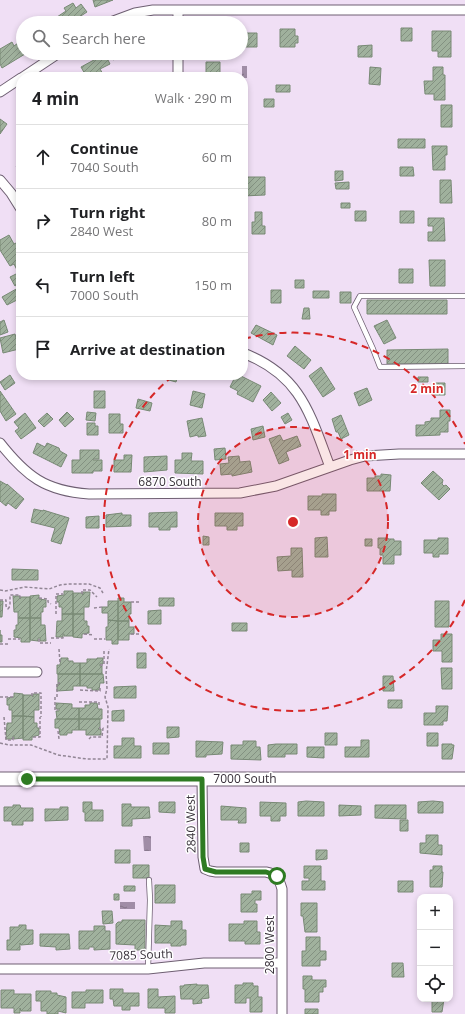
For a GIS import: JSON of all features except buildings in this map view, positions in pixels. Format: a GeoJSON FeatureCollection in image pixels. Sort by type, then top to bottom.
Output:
{"type":"FeatureCollection","features":[{"type":"Feature","properties":{"kind":"main road","name":"7000 South"},"geometry":{"type":"LineString","coordinates":[[0,779],[465,779]]}},
{"type":"Feature","properties":{"kind":"street"},"geometry":{"type":"LineString","coordinates":[[127,16],[153,10],[465,10]]}},
{"type":"Feature","properties":{"kind":"street"},"geometry":{"type":"LineString","coordinates":[[178,10],[178,16]]}},
{"type":"Feature","properties":{"kind":"street"},"geometry":{"type":"LineString","coordinates":[[31,72],[49,60]]}},
{"type":"Feature","properties":{"kind":"street"},"geometry":{"type":"LineString","coordinates":[[178,60],[178,72]]}},
{"type":"Feature","properties":{"kind":"street"},"geometry":{"type":"LineString","coordinates":[[0,92],[16,82]]}},
{"type":"Feature","properties":{"kind":"street"},"geometry":{"type":"LineString","coordinates":[[0,180],[16,201]]}},
{"type":"Feature","properties":{"kind":"street"},"geometry":{"type":"LineString","coordinates":[[248,355],[257,358],[272,367],[296,390],[311,418],[330,467]]}},
{"type":"Feature","properties":{"kind":"street","name":"6870 South"},"geometry":{"type":"LineString","coordinates":[[0,443],[14,461],[24,470],[49,485],[75,493],[89,494],[240,493],[276,486],[365,456],[382,454],[465,454]]}},
{"type":"Feature","properties":{"kind":"street"},"geometry":{"type":"LineString","coordinates":[[0,672],[37,672]]}},
{"type":"Feature","properties":{"kind":"street","name":"2840 West"},"geometry":{"type":"LineString","coordinates":[[202,779],[203,857],[205,869],[216,872],[266,872],[277,876]]}},
{"type":"Feature","properties":{"kind":"street","name":"2800 West"},"geometry":{"type":"LineString","coordinates":[[277,876],[282,889],[282,1014]]}},
{"type":"Feature","properties":{"kind":"street","name":"7085 South"},"geometry":{"type":"LineString","coordinates":[[0,969],[148,969],[204,963],[282,963]]}},
{"type":"Feature","properties":{"kind":"lane"},"geometry":{"type":"LineString","coordinates":[[465,296],[360,296],[354,307],[374,349],[380,367],[465,366]]}},
{"type":"Feature","properties":{"kind":"lane"},"geometry":{"type":"LineString","coordinates":[[148,880],[150,900],[148,969]]}},
{"type":"Feature","properties":{"kind":"path"},"geometry":{"type":"LineString","coordinates":[[0,590],[5,591],[25,587],[49,590],[64,584],[89,584],[100,588],[103,593]]}},
{"type":"Feature","properties":{"kind":"path"},"geometry":{"type":"LineString","coordinates":[[82,594],[82,590],[90,590],[97,597]]}},
{"type":"Feature","properties":{"kind":"path"},"geometry":{"type":"LineString","coordinates":[[56,614],[56,594],[63,594]]}},
{"type":"Feature","properties":{"kind":"path"},"geometry":{"type":"LineString","coordinates":[[0,600],[6,600],[6,606],[8,609],[10,606],[10,595],[20,595],[20,598]]}},
{"type":"Feature","properties":{"kind":"path"},"geometry":{"type":"LineString","coordinates":[[40,598],[48,598],[48,602],[51,604]]}},
{"type":"Feature","properties":{"kind":"path"},"geometry":{"type":"LineString","coordinates":[[131,602],[139,602]]}},
{"type":"Feature","properties":{"kind":"path"},"geometry":{"type":"LineString","coordinates":[[94,608],[102,608]]}},
{"type":"Feature","properties":{"kind":"path"},"geometry":{"type":"LineString","coordinates":[[51,638],[63,638],[63,634]]}},
{"type":"Feature","properties":{"kind":"path"},"geometry":{"type":"LineString","coordinates":[[84,634],[94,634]]}},
{"type":"Feature","properties":{"kind":"path"},"geometry":{"type":"LineString","coordinates":[[131,634],[140,634]]}},
{"type":"Feature","properties":{"kind":"path"},"geometry":{"type":"LineString","coordinates":[[8,639],[20,639]]}},
{"type":"Feature","properties":{"kind":"path"},"geometry":{"type":"LineString","coordinates":[[39,639],[39,642],[51,643]]}},
{"type":"Feature","properties":{"kind":"path"},"geometry":{"type":"LineString","coordinates":[[94,639],[105,639]]}},
{"type":"Feature","properties":{"kind":"path"},"geometry":{"type":"LineString","coordinates":[[0,644],[8,644]]}},
{"type":"Feature","properties":{"kind":"path"},"geometry":{"type":"LineString","coordinates":[[60,649],[60,663]]}},
{"type":"Feature","properties":{"kind":"path"},"geometry":{"type":"LineString","coordinates":[[100,665],[104,665],[104,649]]}},
{"type":"Feature","properties":{"kind":"path"},"geometry":{"type":"LineString","coordinates":[[0,743],[9,745],[31,745],[58,755],[87,759],[107,759],[108,707],[105,697],[107,688],[106,673],[109,649]]}},
{"type":"Feature","properties":{"kind":"path"},"geometry":{"type":"LineString","coordinates":[[58,710],[55,710],[57,684],[60,684]]}},
{"type":"Feature","properties":{"kind":"path"},"geometry":{"type":"LineString","coordinates":[[80,690],[100,691],[100,686]]}},
{"type":"Feature","properties":{"kind":"path"},"geometry":{"type":"LineString","coordinates":[[32,696],[32,693],[41,693],[40,737],[33,737]]}},
{"type":"Feature","properties":{"kind":"path"},"geometry":{"type":"LineString","coordinates":[[0,697],[13,697]]}},
{"type":"Feature","properties":{"kind":"path"},"geometry":{"type":"LineString","coordinates":[[79,702],[99,702],[99,707]]}},
{"type":"Feature","properties":{"kind":"path"},"geometry":{"type":"LineString","coordinates":[[4,717],[6,740],[14,740],[13,737]]}},
{"type":"Feature","properties":{"kind":"path"},"geometry":{"type":"LineString","coordinates":[[89,739],[91,737],[102,737],[103,728],[99,728]]}},
{"type":"Feature","properties":{"kind":"path"},"geometry":{"type":"LineString","coordinates":[[58,731],[59,739]]}},
{"type":"Feature","properties":{"kind":"water"},"geometry":{"type":"Polygon","coordinates":[[[242,66],[247,66],[247,72],[242,72],[242,66]]]}},
{"type":"Feature","properties":{"kind":"water"},"geometry":{"type":"Polygon","coordinates":[[[143,836],[151,836],[151,851],[144,851],[143,836]]]}},
{"type":"Feature","properties":{"kind":"water"},"geometry":{"type":"Polygon","coordinates":[[[120,902],[135,902],[135,909],[120,909],[120,902]]]}},
{"type":"Feature","properties":{"kind":"route"},"geometry":{"type":"LineString","coordinates":[[27,779],[202,779],[203,864],[205,869],[216,872],[266,872],[277,876]]}}]}
